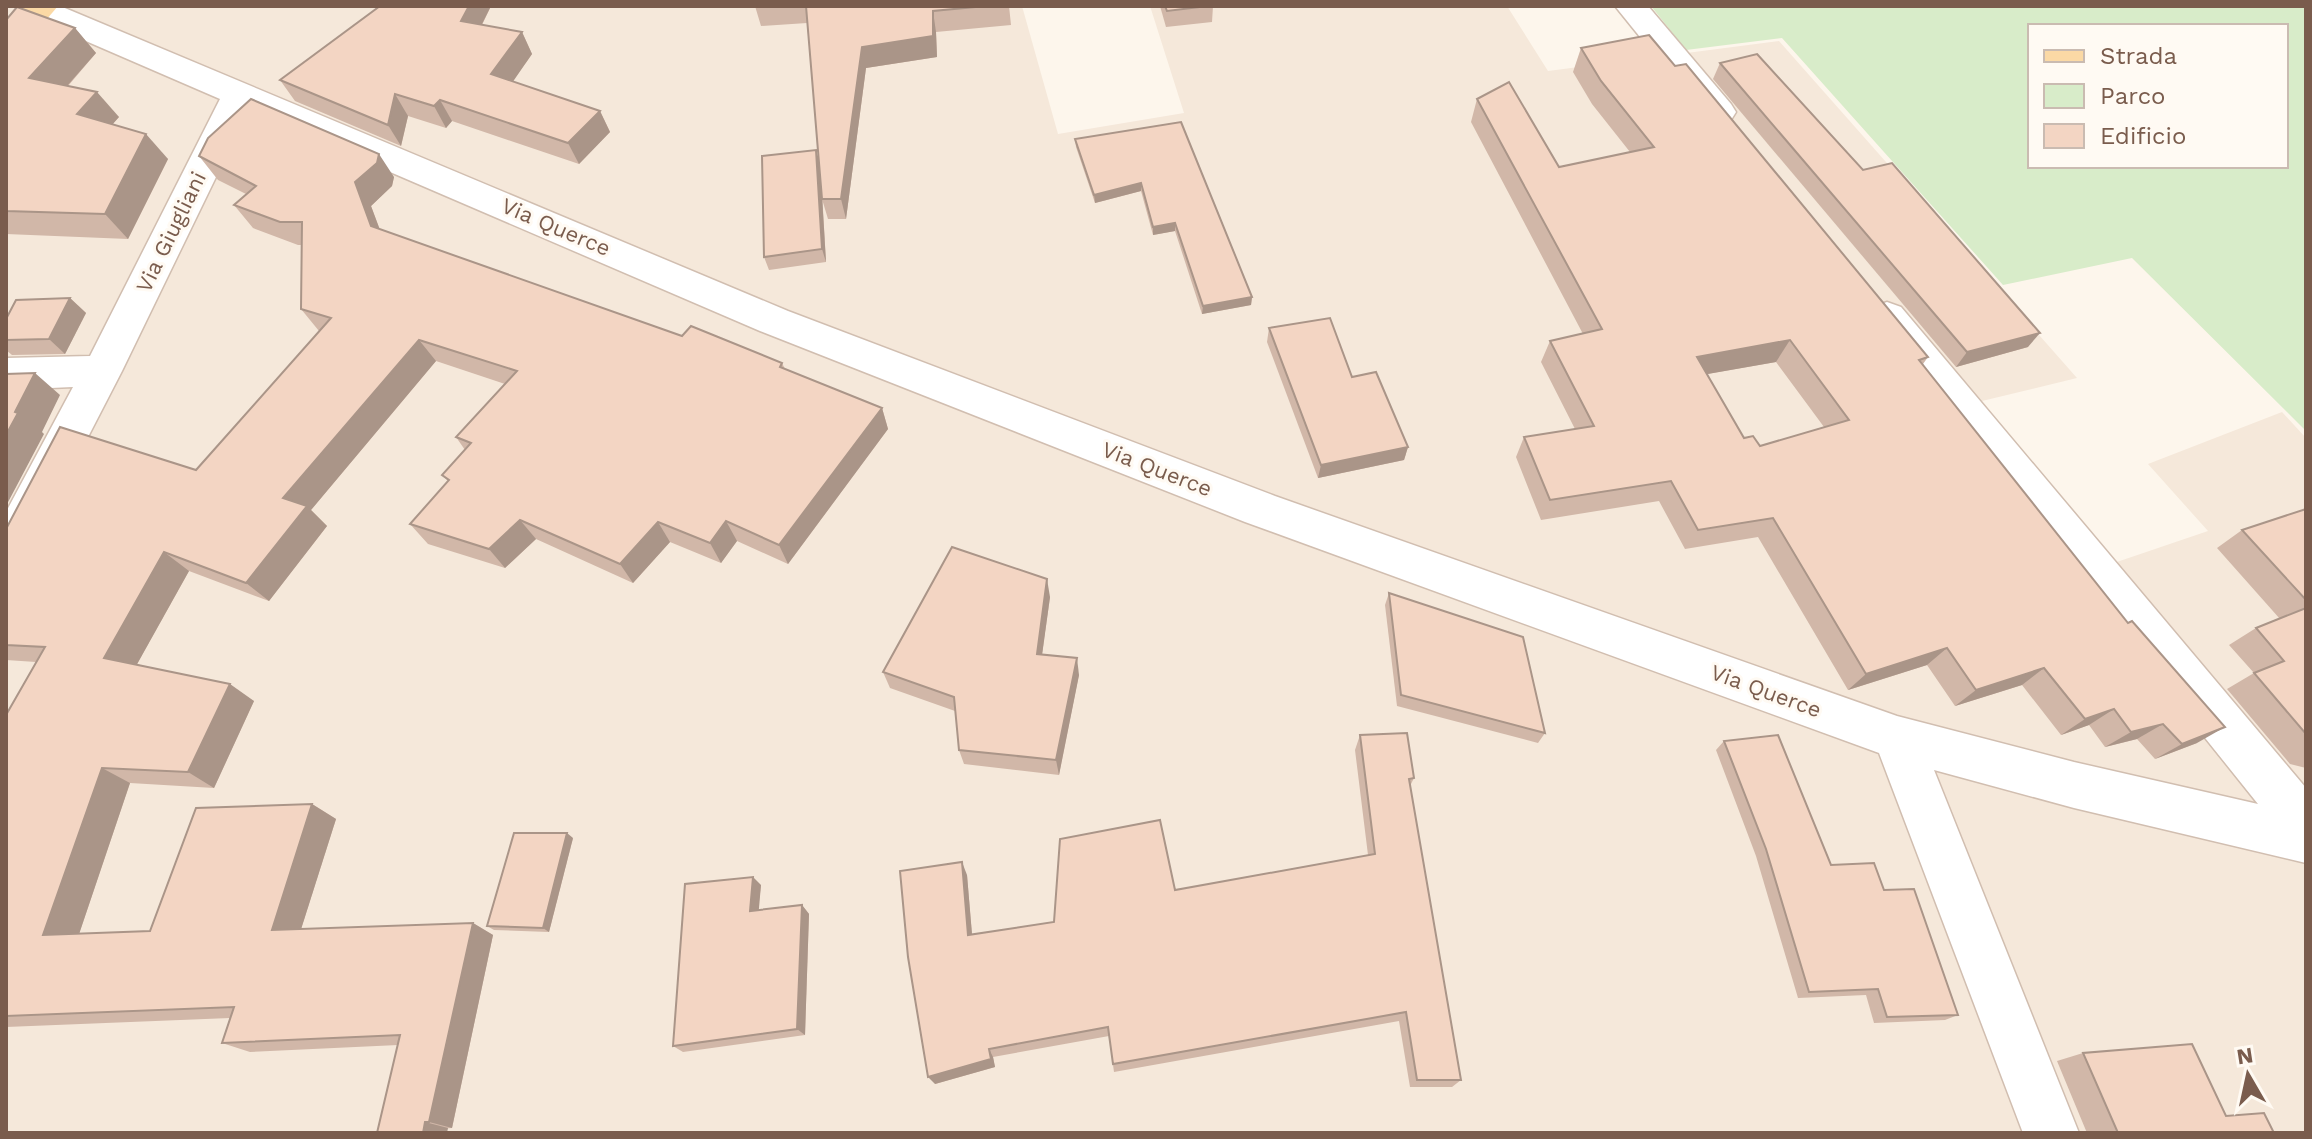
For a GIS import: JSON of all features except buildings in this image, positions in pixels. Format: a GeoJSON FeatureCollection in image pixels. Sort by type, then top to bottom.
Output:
{"type":"FeatureCollection","features":[{"type":"Feature","properties":{"kind":"main road"},"geometry":{"type":"LineString","coordinates":[[6,45],[40,7]]}},
{"type":"Feature","properties":{"kind":"street"},"geometry":{"type":"LineString","coordinates":[[1631,6],[1742,140]]}},
{"type":"Feature","properties":{"kind":"street","name":"Via Querce"},"geometry":{"type":"LineString","coordinates":[[40,7],[774,321],[1260,509],[1897,738],[2074,785],[2306,839]]}},
{"type":"Feature","properties":{"kind":"street","name":"Via Giugliani"},"geometry":{"type":"LineString","coordinates":[[6,554],[102,371],[240,93]]}},
{"type":"Feature","properties":{"kind":"street"},"geometry":{"type":"LineString","coordinates":[[1863,287],[2306,825]]}},
{"type":"Feature","properties":{"kind":"street"},"geometry":{"type":"LineString","coordinates":[[6,374],[102,371]]}},
{"type":"Feature","properties":{"kind":"street"},"geometry":{"type":"LineString","coordinates":[[1897,738],[2051,1133]]}},
{"type":"Feature","properties":{"kind":"shaded area"},"geometry":{"type":"Polygon","coordinates":[[[6,6],[1022,6],[1058,134],[1184,113],[1150,6],[1507,6],[1548,71],[1779,41],[2077,378],[1982,401],[2108,565],[2208,531],[2148,464],[2282,412],[2306,438],[2306,1133],[6,1133],[6,6]]]}},
{"type":"Feature","properties":{"kind":"green space"},"geometry":{"type":"Polygon","coordinates":[[[1651,6],[2306,6],[2306,431],[2132,258],[2003,285],[1782,38],[1686,50],[1651,6]]]}}]}
